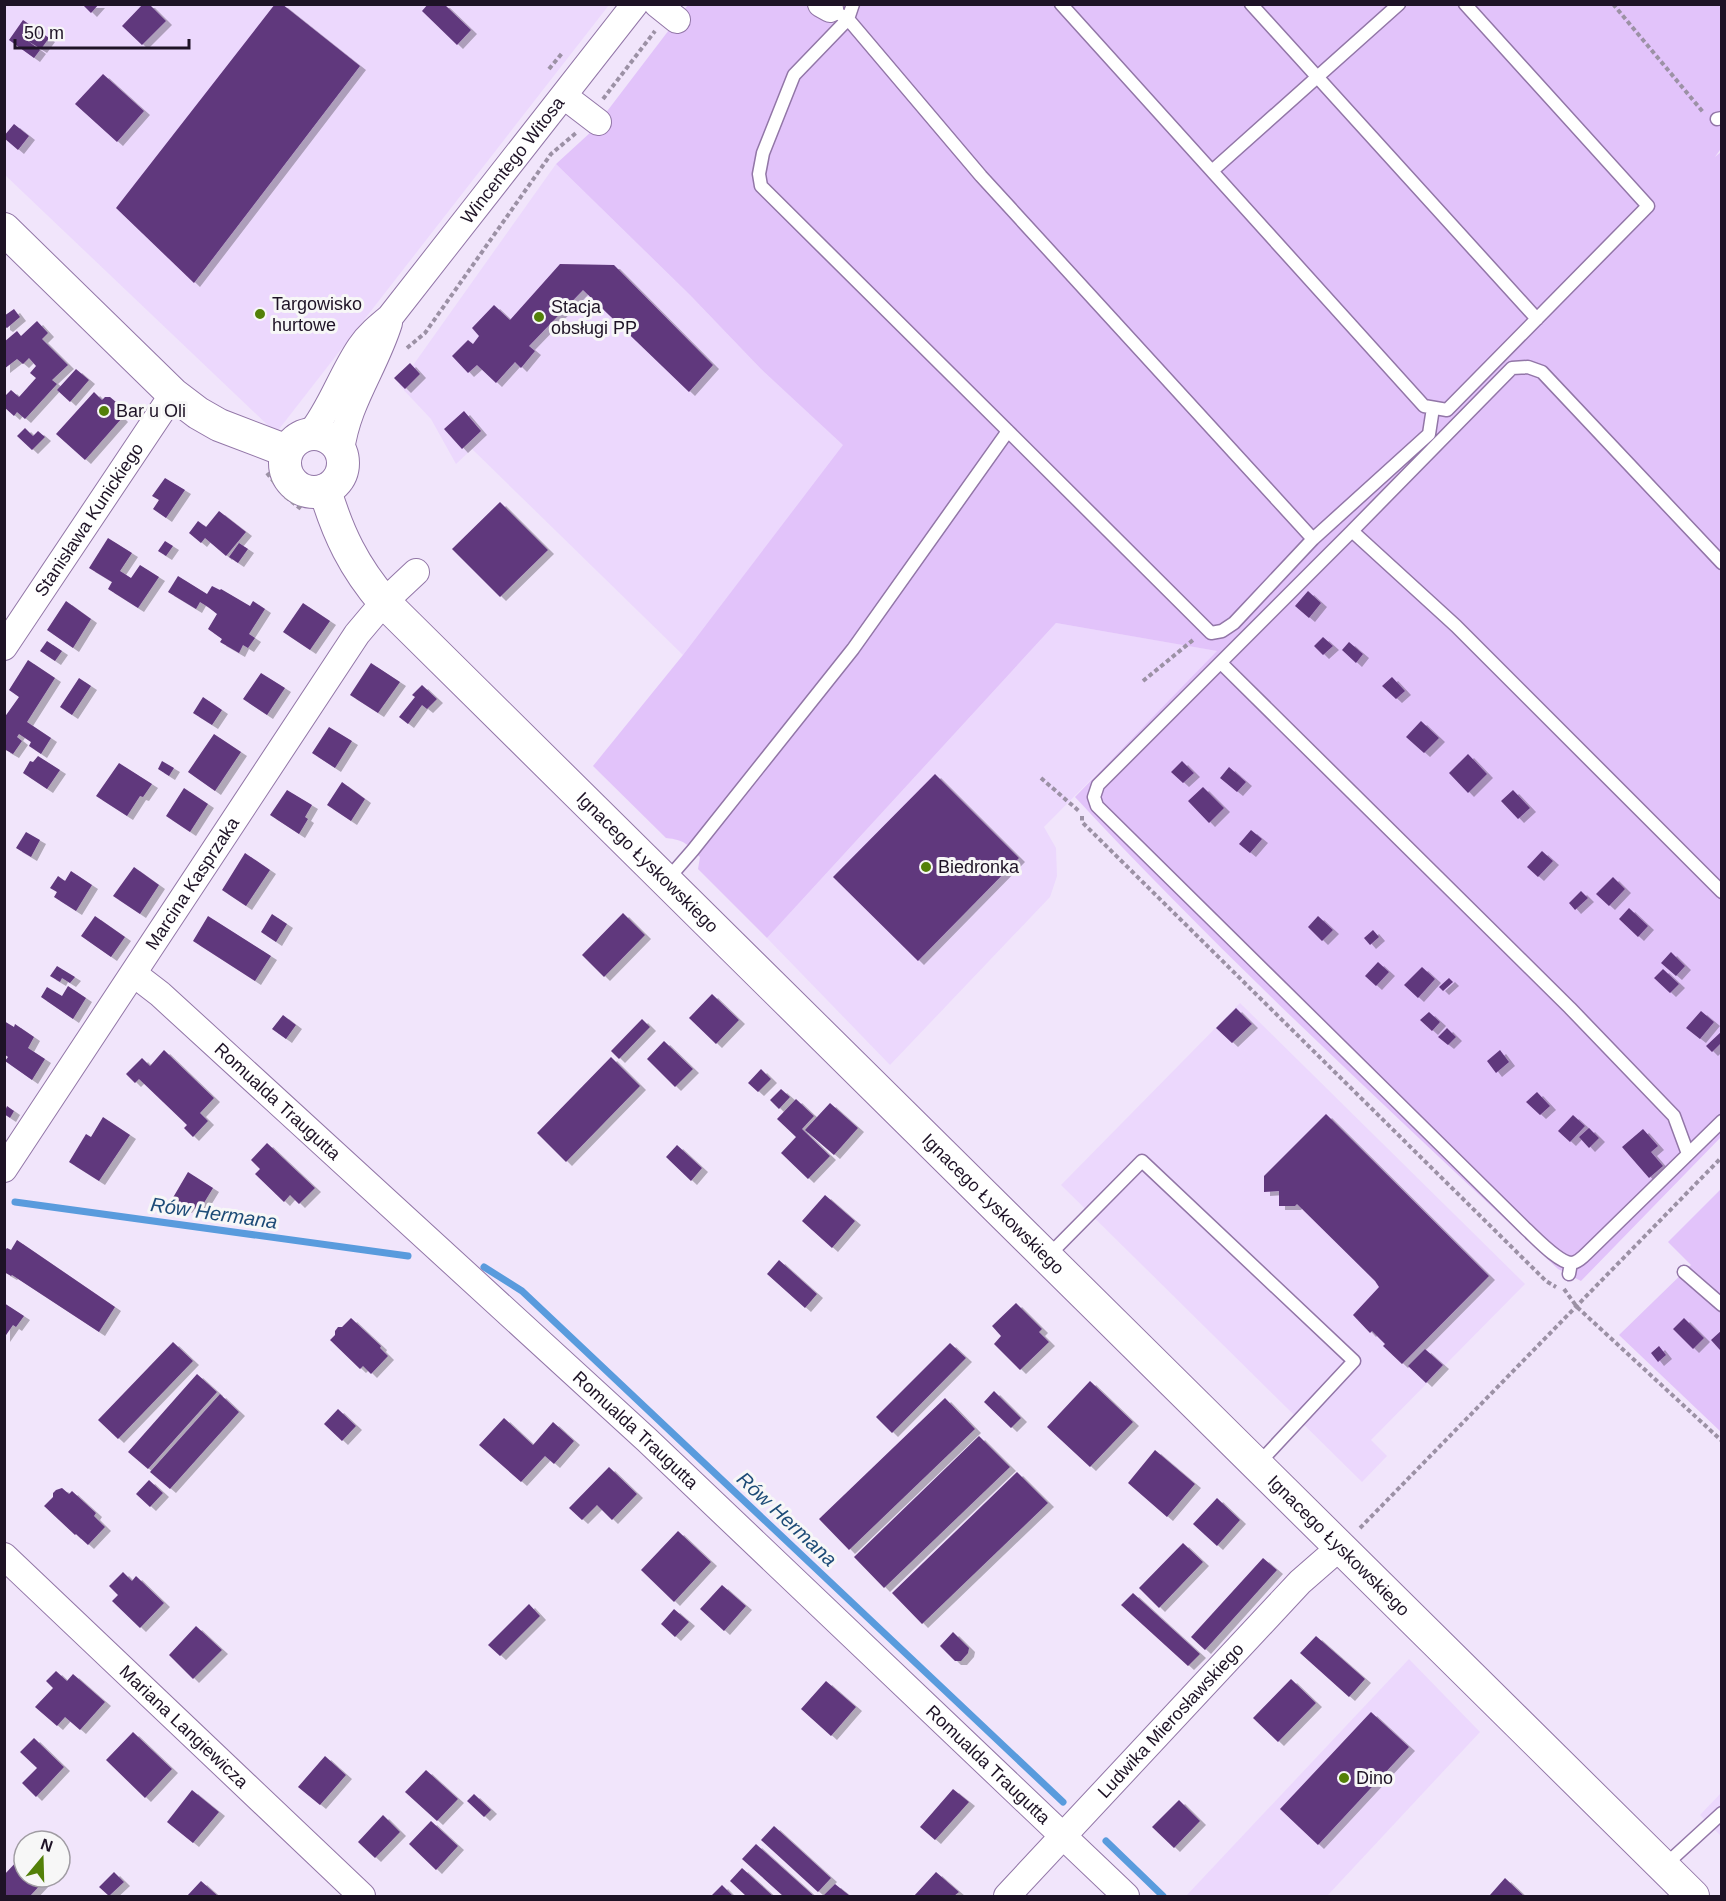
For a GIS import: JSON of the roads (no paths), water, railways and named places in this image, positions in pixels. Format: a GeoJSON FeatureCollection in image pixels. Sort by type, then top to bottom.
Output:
{"type":"FeatureCollection","features":[{"type":"Feature","properties":{"kind":"street","name":"Wincentego Witosa"},"geometry":{"type":"LineString","coordinates":[[298,443],[320,421],[360,345],[390,317],[635,4]]}},
{"type":"Feature","properties":{"kind":"street"},"geometry":{"type":"LineString","coordinates":[[564,96],[594,119]]}},
{"type":"Feature","properties":{"kind":"street"},"geometry":{"type":"LineString","coordinates":[[4,229],[172,394],[198,413],[219,424],[298,443],[329,437],[342,451],[344,460],[339,478],[333,486],[325,490],[307,492],[298,488],[291,481],[286,472],[285,462],[298,443]]}},
{"type":"Feature","properties":{"kind":"street","name":"Wincentego Witosa"},"geometry":{"type":"LineString","coordinates":[[342,451],[344,429],[385,336],[390,317]]}},
{"type":"Feature","properties":{"kind":"street","name":"Stanisława Kunickiego"},"geometry":{"type":"LineString","coordinates":[[4,647],[172,394]]}},
{"type":"Feature","properties":{"kind":"street","name":"Ignacego Łyskowskiego"},"geometry":{"type":"LineString","coordinates":[[325,490],[335,522],[353,562],[384,602],[1693,1896]]}},
{"type":"Feature","properties":{"kind":"street","name":"Marcina Kasprzaka"},"geometry":{"type":"LineString","coordinates":[[4,1169],[135,974],[357,634],[384,602],[416,572]]}},
{"type":"Feature","properties":{"kind":"street","name":"Romualda Traugutta"},"geometry":{"type":"LineString","coordinates":[[135,974],[160,994],[647,1440],[1126,1896]]}},
{"type":"Feature","properties":{"kind":"street","name":"Ludwika Mierosławskiego"},"geometry":{"type":"LineString","coordinates":[[1007,1896],[1300,1582],[1339,1548]]}},
{"type":"Feature","properties":{"kind":"street","name":"Mariana Langiewicza"},"geometry":{"type":"LineString","coordinates":[[4,1556],[362,1896]]}},
{"type":"Feature","properties":{"kind":"lane"},"geometry":{"type":"LineString","coordinates":[[1061,4],[1424,406],[1447,410],[1648,206],[1464,4]]}},
{"type":"Feature","properties":{"kind":"lane"},"geometry":{"type":"LineString","coordinates":[[1251,4],[1537,319]]}},
{"type":"Feature","properties":{"kind":"lane"},"geometry":{"type":"LineString","coordinates":[[1212,171],[1400,4]]}},
{"type":"Feature","properties":{"kind":"lane"},"geometry":{"type":"LineString","coordinates":[[1313,539],[981,176],[838,9],[794,75],[763,153],[759,174],[760,186],[1211,633],[1222,631],[1234,623],[1313,539],[1429,434],[1433,408]]}},
{"type":"Feature","properties":{"kind":"lane"},"geometry":{"type":"LineString","coordinates":[[1722,563],[1542,372],[1528,367],[1512,368],[1098,785],[1094,797],[1097,806],[1518,1222],[1570,1269],[1722,1121]]}},
{"type":"Feature","properties":{"kind":"lane"},"geometry":{"type":"LineString","coordinates":[[665,882],[853,649],[1008,431]]}},
{"type":"Feature","properties":{"kind":"lane"},"geometry":{"type":"LineString","coordinates":[[1352,531],[1456,627],[1722,892]]}},
{"type":"Feature","properties":{"kind":"lane"},"geometry":{"type":"LineString","coordinates":[[1221,663],[1570,1008],[1674,1116],[1688,1154]]}},
{"type":"Feature","properties":{"kind":"lane"},"geometry":{"type":"LineString","coordinates":[[1046,1258],[1142,1161],[1354,1361],[1256,1466]]}},
{"type":"Feature","properties":{"kind":"lane"},"geometry":{"type":"LineString","coordinates":[[1684,1272],[1722,1305]]}},
{"type":"Feature","properties":{"kind":"lane"},"geometry":{"type":"LineString","coordinates":[[1663,1867],[1722,1813]]}},
{"type":"Feature","properties":{"kind":"waterway","name":"Rów Hermana"},"geometry":{"type":"LineString","coordinates":[[15,1202],[408,1256]]}},
{"type":"Feature","properties":{"kind":"waterway","name":"Rów Hermana"},"geometry":{"type":"LineString","coordinates":[[484,1267],[522,1291],[1063,1802]]}},
{"type":"Feature","properties":{"kind":"waterway"},"geometry":{"type":"LineString","coordinates":[[1106,1841],[1163,1896]]}},
{"type":"Feature","properties":{"kind":"place","name":"Targowisko hurtowe"},"geometry":{"type":"Point","coordinates":[260,314]}},
{"type":"Feature","properties":{"kind":"place","name":"Stacja obsługi PP"},"geometry":{"type":"Point","coordinates":[539,317]}},
{"type":"Feature","properties":{"kind":"place","name":"Bar u Oli"},"geometry":{"type":"Point","coordinates":[104,411]}},
{"type":"Feature","properties":{"kind":"place","name":"Biedronka"},"geometry":{"type":"Point","coordinates":[926,867]}},
{"type":"Feature","properties":{"kind":"place","name":"Dino"},"geometry":{"type":"Point","coordinates":[1344,1778]}}]}
